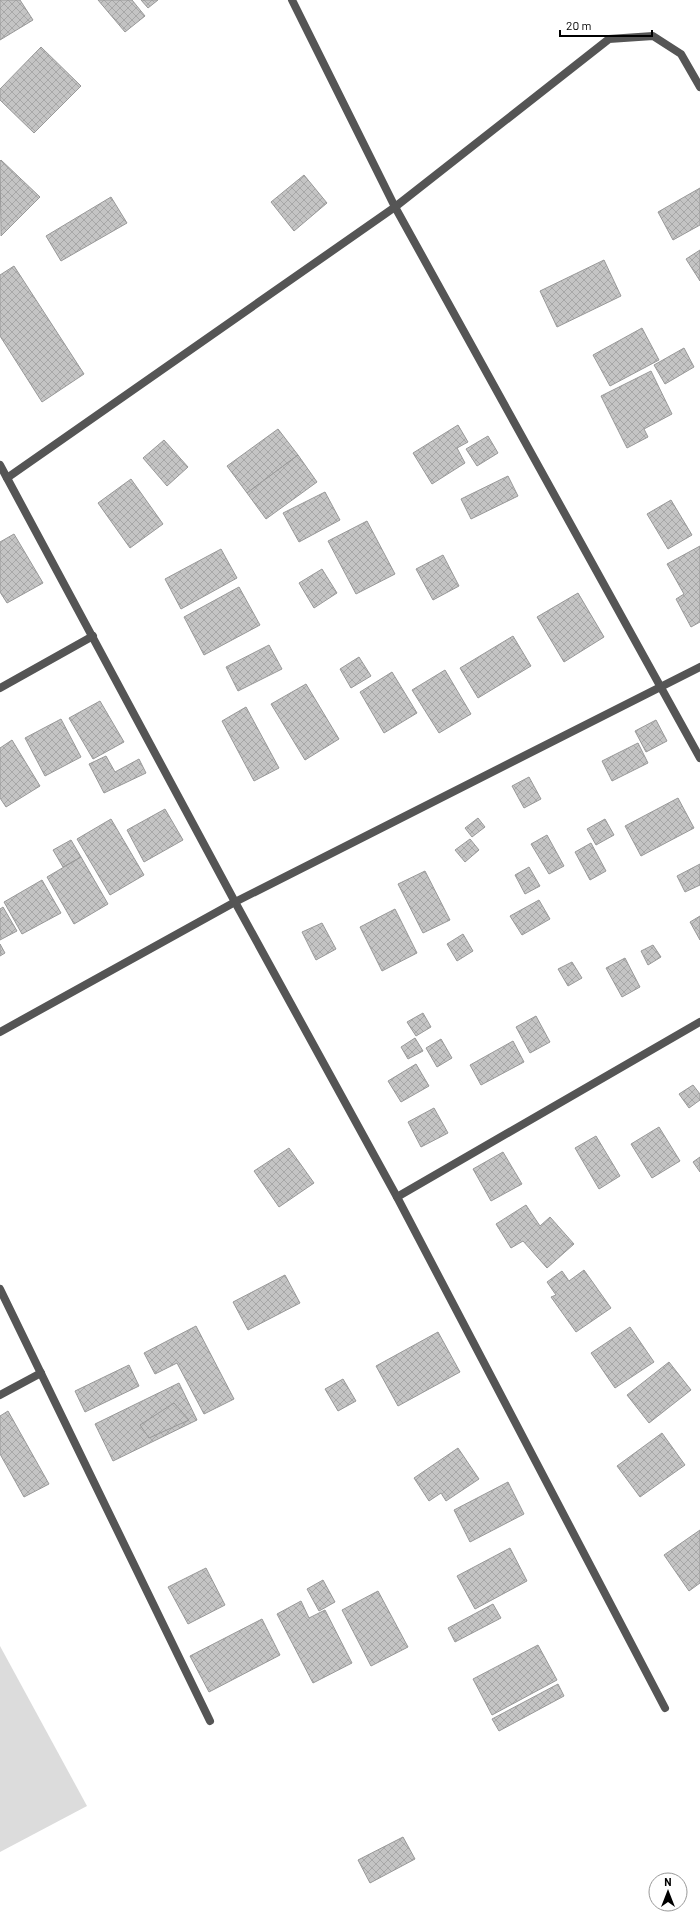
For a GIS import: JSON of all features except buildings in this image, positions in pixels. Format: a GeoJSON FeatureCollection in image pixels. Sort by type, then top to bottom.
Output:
{"type":"FeatureCollection","features":[{"type":"Feature","properties":{"kind":"street"},"geometry":{"type":"LineString","coordinates":[[292,0],[395,207],[700,758]]}},
{"type":"Feature","properties":{"kind":"street"},"geometry":{"type":"LineString","coordinates":[[8,478],[395,207],[609,39],[653,36],[681,54],[700,87]]}},
{"type":"Feature","properties":{"kind":"street"},"geometry":{"type":"LineString","coordinates":[[0,465],[397,1197],[665,1708]]}},
{"type":"Feature","properties":{"kind":"street"},"geometry":{"type":"LineString","coordinates":[[0,688],[93,636]]}},
{"type":"Feature","properties":{"kind":"street"},"geometry":{"type":"LineString","coordinates":[[0,1032],[236,902],[661,688],[700,666]]}},
{"type":"Feature","properties":{"kind":"street"},"geometry":{"type":"LineString","coordinates":[[397,1197],[700,1022]]}},
{"type":"Feature","properties":{"kind":"street"},"geometry":{"type":"LineString","coordinates":[[0,1289],[210,1721]]}},
{"type":"Feature","properties":{"kind":"street"},"geometry":{"type":"LineString","coordinates":[[0,1395],[41,1373]]}},
{"type":"Feature","properties":{"kind":"shaded area"},"geometry":{"type":"Polygon","coordinates":[[[0,1646],[87,1806],[0,1852],[0,1646]]]}}]}
